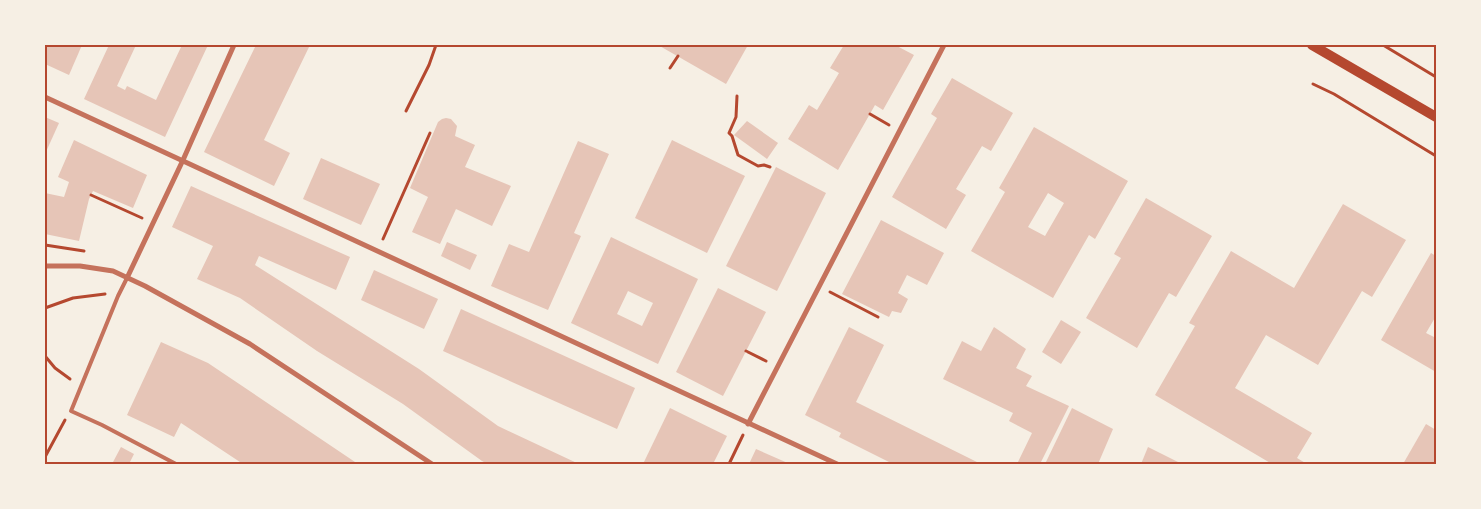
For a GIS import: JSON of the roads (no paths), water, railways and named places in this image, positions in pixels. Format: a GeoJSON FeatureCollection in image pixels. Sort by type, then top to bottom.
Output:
{"type":"FeatureCollection","features":[{"type":"Feature","properties":{"kind":"main road"},"geometry":{"type":"LineString","coordinates":[[1312,45],[1436,117]]}},
{"type":"Feature","properties":{"kind":"street"},"geometry":{"type":"LineString","coordinates":[[128,278],[234,45]]}},
{"type":"Feature","properties":{"kind":"street"},"geometry":{"type":"LineString","coordinates":[[748,424],[944,45]]}},
{"type":"Feature","properties":{"kind":"street"},"geometry":{"type":"LineString","coordinates":[[45,97],[837,464]]}},
{"type":"Feature","properties":{"kind":"street"},"geometry":{"type":"LineString","coordinates":[[45,266],[80,266],[113,270],[146,286],[250,344],[432,464]]}},
{"type":"Feature","properties":{"kind":"lane"},"geometry":{"type":"LineString","coordinates":[[128,278],[118,296],[70,411],[102,425],[176,464]]}}]}
